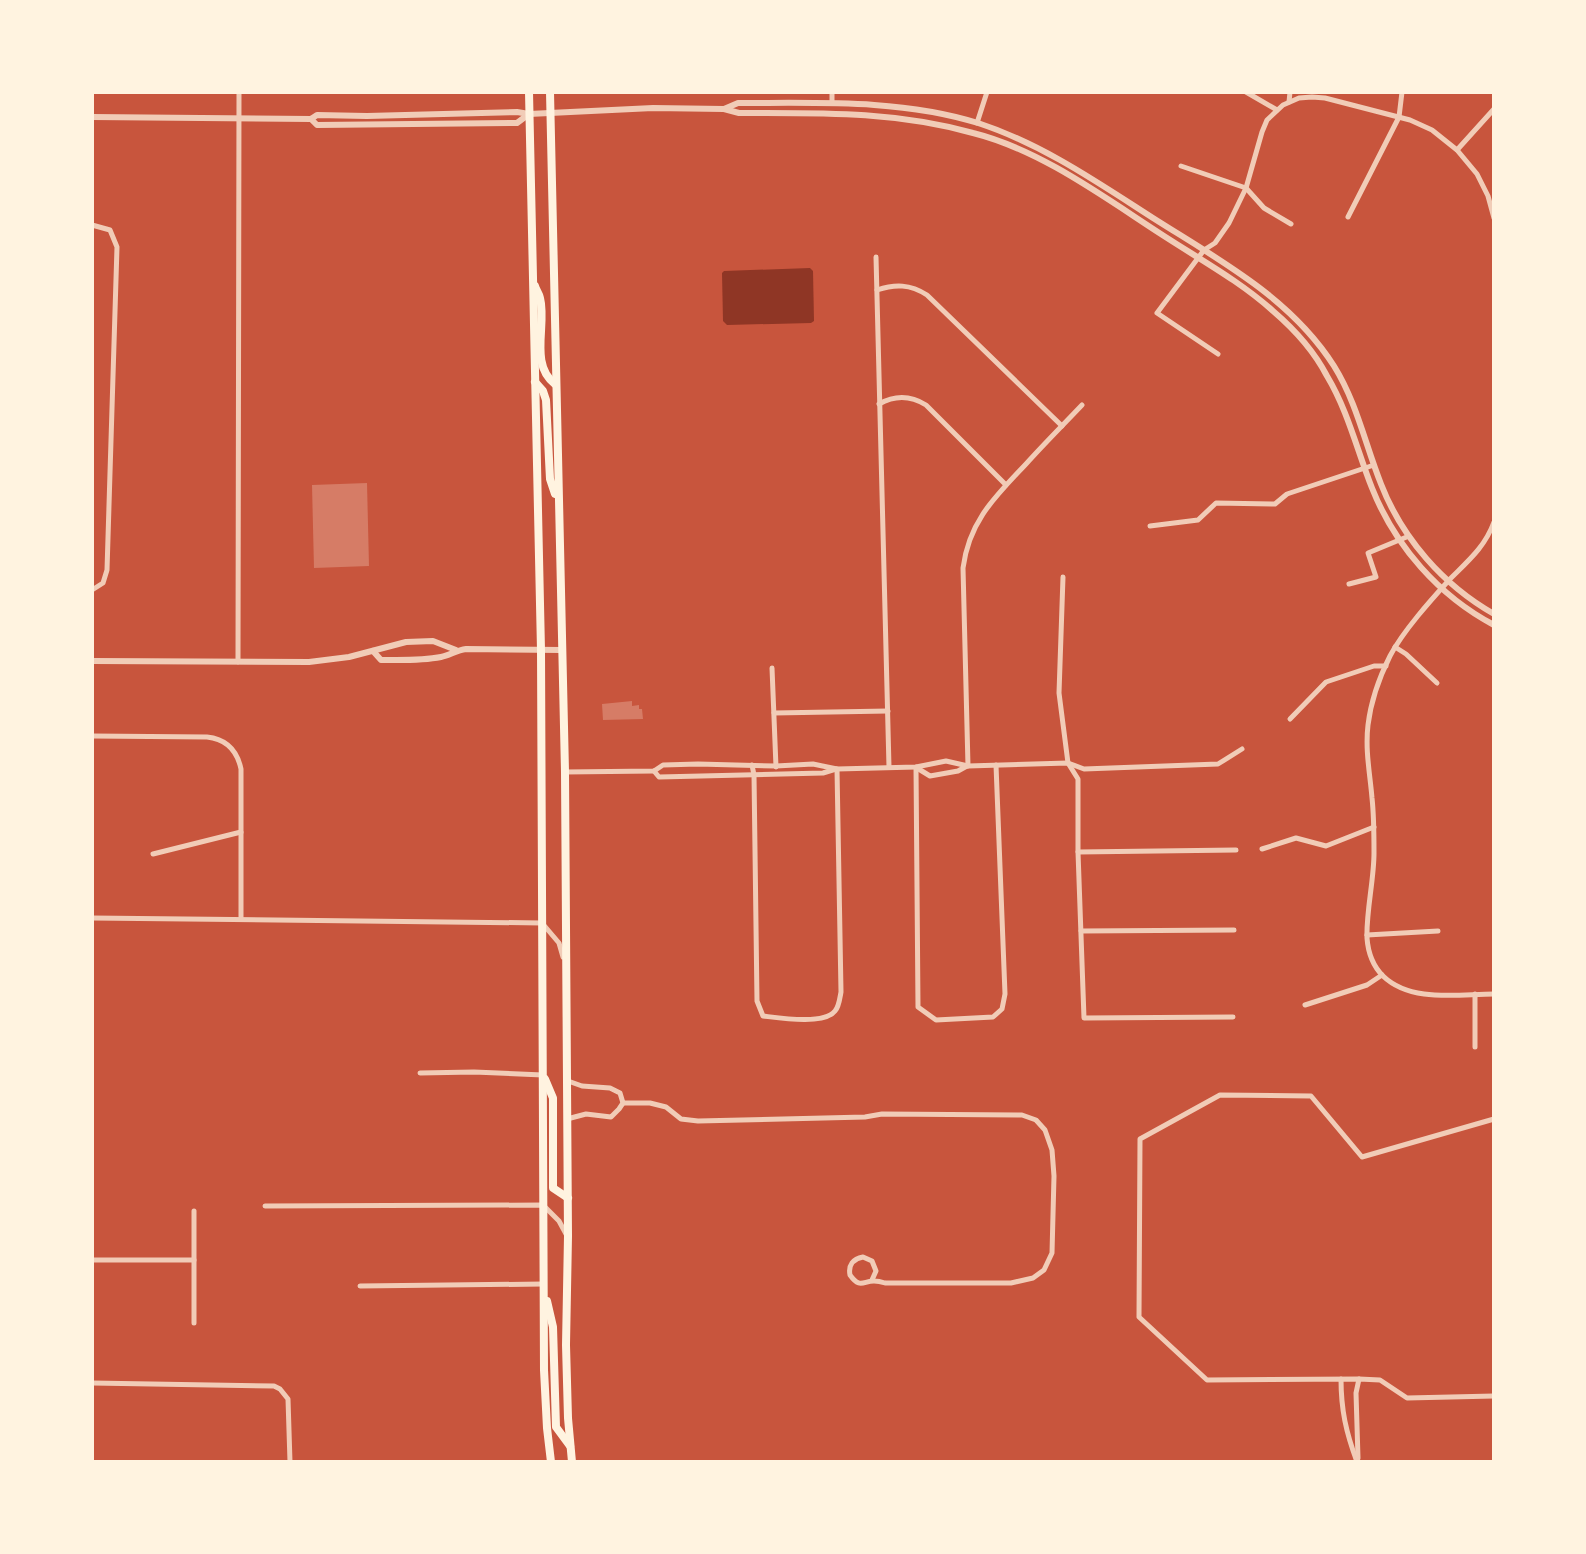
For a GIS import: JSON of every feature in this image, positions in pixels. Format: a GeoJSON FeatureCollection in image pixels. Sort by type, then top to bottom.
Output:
{"type":"FeatureCollection","features":[{"type":"Feature","properties":{"kind":"main road"},"geometry":{"type":"LineString","coordinates":[[529,92],[541,650],[543,1284],[547,1428],[551,1462]]}},
{"type":"Feature","properties":{"kind":"main road"},"geometry":{"type":"LineString","coordinates":[[550,92],[565,772],[566,1345],[572,1462]]}},
{"type":"Feature","properties":{"kind":"main road"},"geometry":{"type":"LineString","coordinates":[[533,281],[541,299],[542,363],[545,374],[555,384]]}},
{"type":"Feature","properties":{"kind":"main road"},"geometry":{"type":"LineString","coordinates":[[535,382],[546,400],[550,479],[558,503]]}},
{"type":"Feature","properties":{"kind":"main road"},"geometry":{"type":"LineString","coordinates":[[544,1075],[553,1098],[553,1188],[568,1198]]}},
{"type":"Feature","properties":{"kind":"main road"},"geometry":{"type":"LineString","coordinates":[[543,1284],[553,1327],[556,1427],[571,1448]]}},
{"type":"Feature","properties":{"kind":"street"},"geometry":{"type":"LineString","coordinates":[[238,662],[239,92]]}},
{"type":"Feature","properties":{"kind":"street"},"geometry":{"type":"LineString","coordinates":[[832,92],[832,103]]}},
{"type":"Feature","properties":{"kind":"street"},"geometry":{"type":"LineString","coordinates":[[977,123],[987,92]]}},
{"type":"Feature","properties":{"kind":"street"},"geometry":{"type":"LineString","coordinates":[[1246,92],[1277,110]]}},
{"type":"Feature","properties":{"kind":"street"},"geometry":{"type":"LineString","coordinates":[[1289,102],[1290,92]]}},
{"type":"Feature","properties":{"kind":"street"},"geometry":{"type":"LineString","coordinates":[[1348,217],[1399,117],[1402,92]]}},
{"type":"Feature","properties":{"kind":"street"},"geometry":{"type":"LineString","coordinates":[[1218,354],[1157,313],[1204,250],[1215,243],[1239,206],[1267,120],[1289,102],[1319,97],[1399,117],[1432,130],[1457,150],[1481,182],[1494,218]]}},
{"type":"Feature","properties":{"kind":"street"},"geometry":{"type":"LineString","coordinates":[[724,109],[738,103],[832,103],[922,111],[977,123],[1031,144],[1078,169],[1204,250],[1279,302],[1316,341],[1355,407],[1391,508],[1409,536],[1448,581],[1494,614]]}},
{"type":"Feature","properties":{"kind":"street"},"geometry":{"type":"LineString","coordinates":[[92,117],[311,119],[317,115],[724,109],[739,113],[883,115],[976,133],[1027,153],[1073,177],[1254,295],[1272,310],[1308,347],[1325,371],[1341,401],[1383,512],[1400,540],[1442,589],[1494,625]]}},
{"type":"Feature","properties":{"kind":"street"},"geometry":{"type":"LineString","coordinates":[[1457,150],[1494,109]]}},
{"type":"Feature","properties":{"kind":"street"},"geometry":{"type":"LineString","coordinates":[[311,119],[317,125],[487,124],[517,123],[529,114]]}},
{"type":"Feature","properties":{"kind":"street"},"geometry":{"type":"LineString","coordinates":[[1181,166],[1246,188],[1264,208],[1291,224]]}},
{"type":"Feature","properties":{"kind":"street"},"geometry":{"type":"LineString","coordinates":[[92,225],[110,230],[117,247],[107,570],[106,577],[95,589]]}},
{"type":"Feature","properties":{"kind":"street"},"geometry":{"type":"LineString","coordinates":[[876,257],[889,767]]}},
{"type":"Feature","properties":{"kind":"street"},"geometry":{"type":"LineString","coordinates":[[877,290],[904,286],[927,295],[1062,426]]}},
{"type":"Feature","properties":{"kind":"street"},"geometry":{"type":"LineString","coordinates":[[879,404],[900,397],[926,405],[1006,485]]}},
{"type":"Feature","properties":{"kind":"street"},"geometry":{"type":"LineString","coordinates":[[968,766],[963,568],[968,545],[974,528],[990,502],[1082,405]]}},
{"type":"Feature","properties":{"kind":"street"},"geometry":{"type":"LineString","coordinates":[[1150,526],[1198,520],[1216,503],[1275,504],[1287,494],[1374,465]]}},
{"type":"Feature","properties":{"kind":"street"},"geometry":{"type":"LineString","coordinates":[[1493,527],[1479,551],[1448,581],[1395,647],[1377,685],[1368,727],[1367,756],[1374,827],[1373,886],[1367,935],[1370,955],[1382,975],[1402,989],[1415,993],[1494,994]]}},
{"type":"Feature","properties":{"kind":"street"},"geometry":{"type":"LineString","coordinates":[[1349,584],[1376,577],[1368,553],[1409,536]]}},
{"type":"Feature","properties":{"kind":"street"},"geometry":{"type":"LineString","coordinates":[[1063,577],[1059,693],[1068,763],[1078,779],[1084,1018],[1233,1017]]}},
{"type":"Feature","properties":{"kind":"street"},"geometry":{"type":"LineString","coordinates":[[92,661],[309,662],[349,657],[406,642],[433,641],[456,650],[561,650]]}},
{"type":"Feature","properties":{"kind":"street"},"geometry":{"type":"LineString","coordinates":[[1395,647],[1437,683]]}},
{"type":"Feature","properties":{"kind":"street"},"geometry":{"type":"LineString","coordinates":[[373,651],[381,660],[397,660],[444,656],[456,650]]}},
{"type":"Feature","properties":{"kind":"street"},"geometry":{"type":"LineString","coordinates":[[1290,719],[1326,682],[1374,666],[1386,666]]}},
{"type":"Feature","properties":{"kind":"street"},"geometry":{"type":"LineString","coordinates":[[772,668],[777,774]]}},
{"type":"Feature","properties":{"kind":"street"},"geometry":{"type":"LineString","coordinates":[[774,713],[888,711]]}},
{"type":"Feature","properties":{"kind":"street"},"geometry":{"type":"LineString","coordinates":[[92,736],[207,737],[226,743],[235,751],[240,762],[241,919]]}},
{"type":"Feature","properties":{"kind":"street"},"geometry":{"type":"LineString","coordinates":[[654,771],[659,777],[823,773],[837,769],[916,767],[946,761],[968,766],[1068,763],[1084,769],[1218,764],[1242,749]]}},
{"type":"Feature","properties":{"kind":"street"},"geometry":{"type":"LineString","coordinates":[[565,772],[654,771],[663,765],[813,764],[837,769]]}},
{"type":"Feature","properties":{"kind":"street"},"geometry":{"type":"LineString","coordinates":[[752,765],[757,1001],[763,1016],[781,1019],[824,1019],[836,1011],[841,992],[837,769]]}},
{"type":"Feature","properties":{"kind":"street"},"geometry":{"type":"LineString","coordinates":[[916,767],[918,1007],[936,1020],[993,1017],[1002,1009],[1005,994],[996,765]]}},
{"type":"Feature","properties":{"kind":"street"},"geometry":{"type":"LineString","coordinates":[[916,767],[930,776],[968,766]]}},
{"type":"Feature","properties":{"kind":"street"},"geometry":{"type":"LineString","coordinates":[[1262,849],[1296,838],[1326,846],[1374,827]]}},
{"type":"Feature","properties":{"kind":"street"},"geometry":{"type":"LineString","coordinates":[[153,854],[241,832]]}},
{"type":"Feature","properties":{"kind":"street"},"geometry":{"type":"LineString","coordinates":[[1078,852],[1236,850]]}},
{"type":"Feature","properties":{"kind":"street"},"geometry":{"type":"LineString","coordinates":[[92,918],[542,923],[559,943],[567,969]]}},
{"type":"Feature","properties":{"kind":"street"},"geometry":{"type":"LineString","coordinates":[[1081,931],[1234,930]]}},
{"type":"Feature","properties":{"kind":"street"},"geometry":{"type":"LineString","coordinates":[[1367,935],[1438,931]]}},
{"type":"Feature","properties":{"kind":"street"},"geometry":{"type":"LineString","coordinates":[[1305,1005],[1367,985],[1382,975]]}},
{"type":"Feature","properties":{"kind":"street"},"geometry":{"type":"LineString","coordinates":[[1475,994],[1475,1047]]}},
{"type":"Feature","properties":{"kind":"street"},"geometry":{"type":"LineString","coordinates":[[420,1073],[544,1075]]}},
{"type":"Feature","properties":{"kind":"street"},"geometry":{"type":"LineString","coordinates":[[567,1080],[582,1086],[610,1088],[620,1093],[623,1103]]}},
{"type":"Feature","properties":{"kind":"street"},"geometry":{"type":"LineString","coordinates":[[1494,1119],[1362,1157],[1311,1096],[1220,1095],[1140,1139],[1139,1317],[1207,1380],[1380,1380],[1407,1398],[1494,1396]]}},
{"type":"Feature","properties":{"kind":"street"},"geometry":{"type":"LineString","coordinates":[[567,1119],[586,1114],[611,1117],[623,1103]]}},
{"type":"Feature","properties":{"kind":"street"},"geometry":{"type":"LineString","coordinates":[[623,1103],[650,1103],[666,1107],[681,1119],[698,1121],[882,1114],[1022,1115],[1036,1120],[1045,1130],[1052,1150],[1054,1176],[1052,1253],[1044,1270],[1033,1278],[1011,1283],[885,1283],[872,1280],[862,1284],[853,1280],[849,1270],[853,1261],[863,1257],[872,1261],[876,1271],[872,1280]]}},
{"type":"Feature","properties":{"kind":"street"},"geometry":{"type":"LineString","coordinates":[[265,1206],[543,1205],[559,1221],[568,1236]]}},
{"type":"Feature","properties":{"kind":"street"},"geometry":{"type":"LineString","coordinates":[[194,1211],[194,1323]]}},
{"type":"Feature","properties":{"kind":"street"},"geometry":{"type":"LineString","coordinates":[[92,1260],[194,1260]]}},
{"type":"Feature","properties":{"kind":"street"},"geometry":{"type":"LineString","coordinates":[[360,1286],[543,1284]]}},
{"type":"Feature","properties":{"kind":"street"},"geometry":{"type":"LineString","coordinates":[[1341,1379],[1341,1404],[1358,1462]]}},
{"type":"Feature","properties":{"kind":"street"},"geometry":{"type":"LineString","coordinates":[[1358,1462],[1356,1393],[1359,1379]]}},
{"type":"Feature","properties":{"kind":"street"},"geometry":{"type":"LineString","coordinates":[[92,1383],[274,1386],[285,1394],[290,1406],[290,1462]]}},
{"type":"Feature","properties":{"kind":"shaded area"},"geometry":{"type":"Polygon","coordinates":[[[810,268],[813,271],[814,321],[811,323],[727,325],[723,321],[724,271],[810,268]]]}},
{"type":"Feature","properties":{"kind":"building"},"geometry":{"type":"Polygon","coordinates":[[[367,483],[369,566],[314,568],[312,485],[367,483]]]}},
{"type":"Feature","properties":{"kind":"building"},"geometry":{"type":"Polygon","coordinates":[[[632,701],[632,706],[639,705],[642,709],[643,719],[603,720],[602,704],[632,701]]]}}]}
